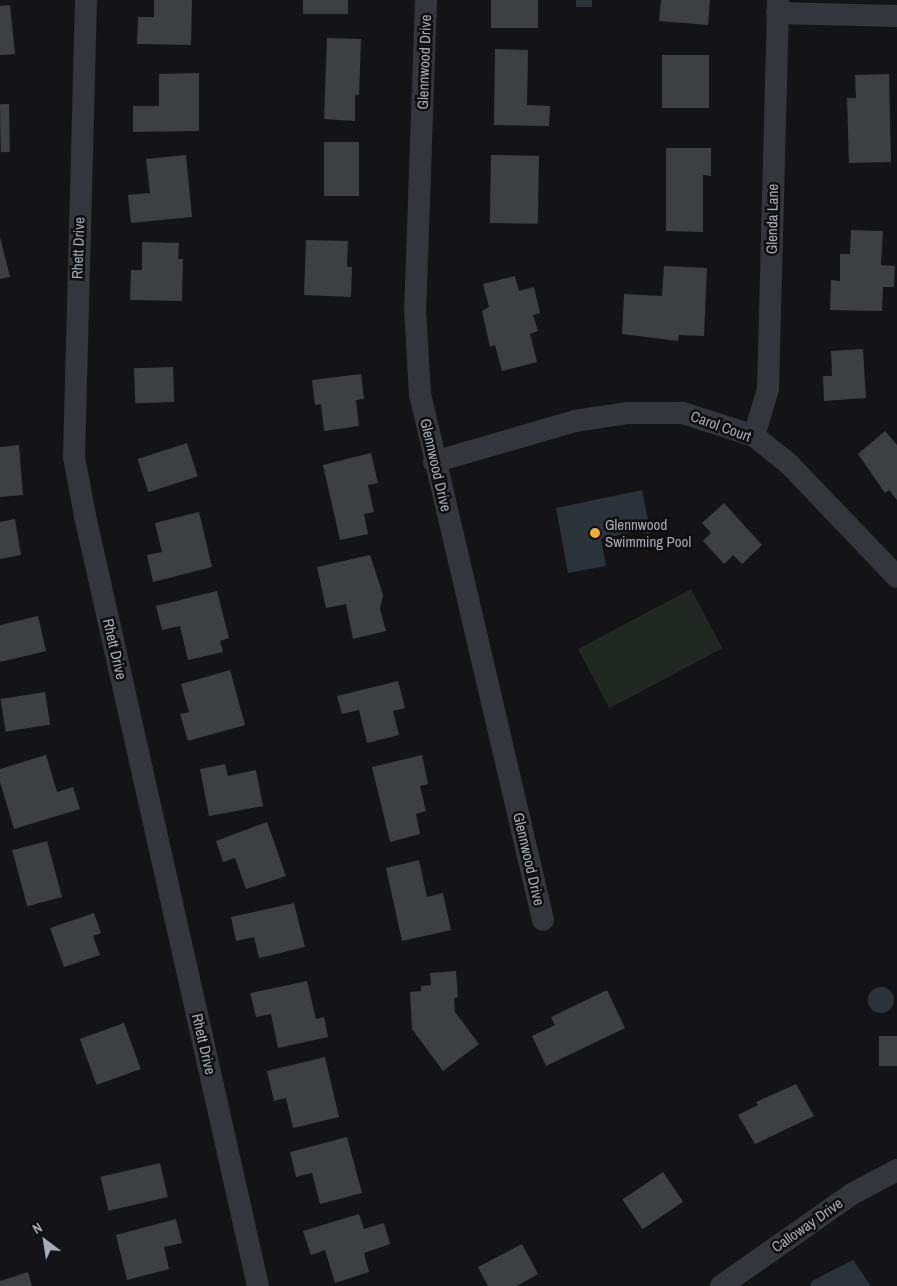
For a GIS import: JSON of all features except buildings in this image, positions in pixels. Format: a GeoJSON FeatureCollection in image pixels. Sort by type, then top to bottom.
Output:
{"type":"FeatureCollection","features":[{"type":"Feature","properties":{"kind":"street","name":"Rhett Drive"},"geometry":{"type":"LineString","coordinates":[[86,0],[74,457],[85,516],[258,1286]]}},
{"type":"Feature","properties":{"kind":"street","name":"Glennwood Drive"},"geometry":{"type":"LineString","coordinates":[[426,0],[415,308],[420,394],[434,462],[543,920]]}},
{"type":"Feature","properties":{"kind":"street"},"geometry":{"type":"LineString","coordinates":[[778,6],[897,16]]}},
{"type":"Feature","properties":{"kind":"street","name":"Glenda Lane"},"geometry":{"type":"LineString","coordinates":[[754,436],[768,389],[778,6]]}},
{"type":"Feature","properties":{"kind":"street","name":"Carol Court"},"geometry":{"type":"LineString","coordinates":[[434,462],[576,421],[628,413],[683,413],[754,436],[788,464],[897,577]]}},
{"type":"Feature","properties":{"kind":"street","name":"Calloway Drive"},"geometry":{"type":"LineString","coordinates":[[721,1286],[852,1194],[897,1170]]}},
{"type":"Feature","properties":{"kind":"shaded area"},"geometry":{"type":"Polygon","coordinates":[[[576,0],[592,0],[592,7],[576,7],[576,0]]]}},
{"type":"Feature","properties":{"kind":"shaded area","name":"Glennwood Swimming Pool"},"geometry":{"type":"Polygon","coordinates":[[[642,490],[651,535],[645,537],[643,530],[601,539],[606,566],[568,573],[556,508],[642,490]]]}},
{"type":"Feature","properties":{"kind":"shaded area"},"geometry":{"type":"Polygon","coordinates":[[[691,589],[722,648],[609,708],[578,649],[691,589]]]}},
{"type":"Feature","properties":{"kind":"shaded area"},"geometry":{"type":"Polygon","coordinates":[[[881,987],[890,991],[894,1000],[890,1009],[881,1013],[872,1009],[868,1000],[872,991],[881,987]]]}},
{"type":"Feature","properties":{"kind":"shaded area"},"geometry":{"type":"Polygon","coordinates":[[[853,1260],[871,1286],[810,1286],[812,1281],[853,1260]]]}},
{"type":"Feature","properties":{"kind":"place","name":"Glennwood Swimming Pool"},"geometry":{"type":"Point","coordinates":[595,533]}}]}
